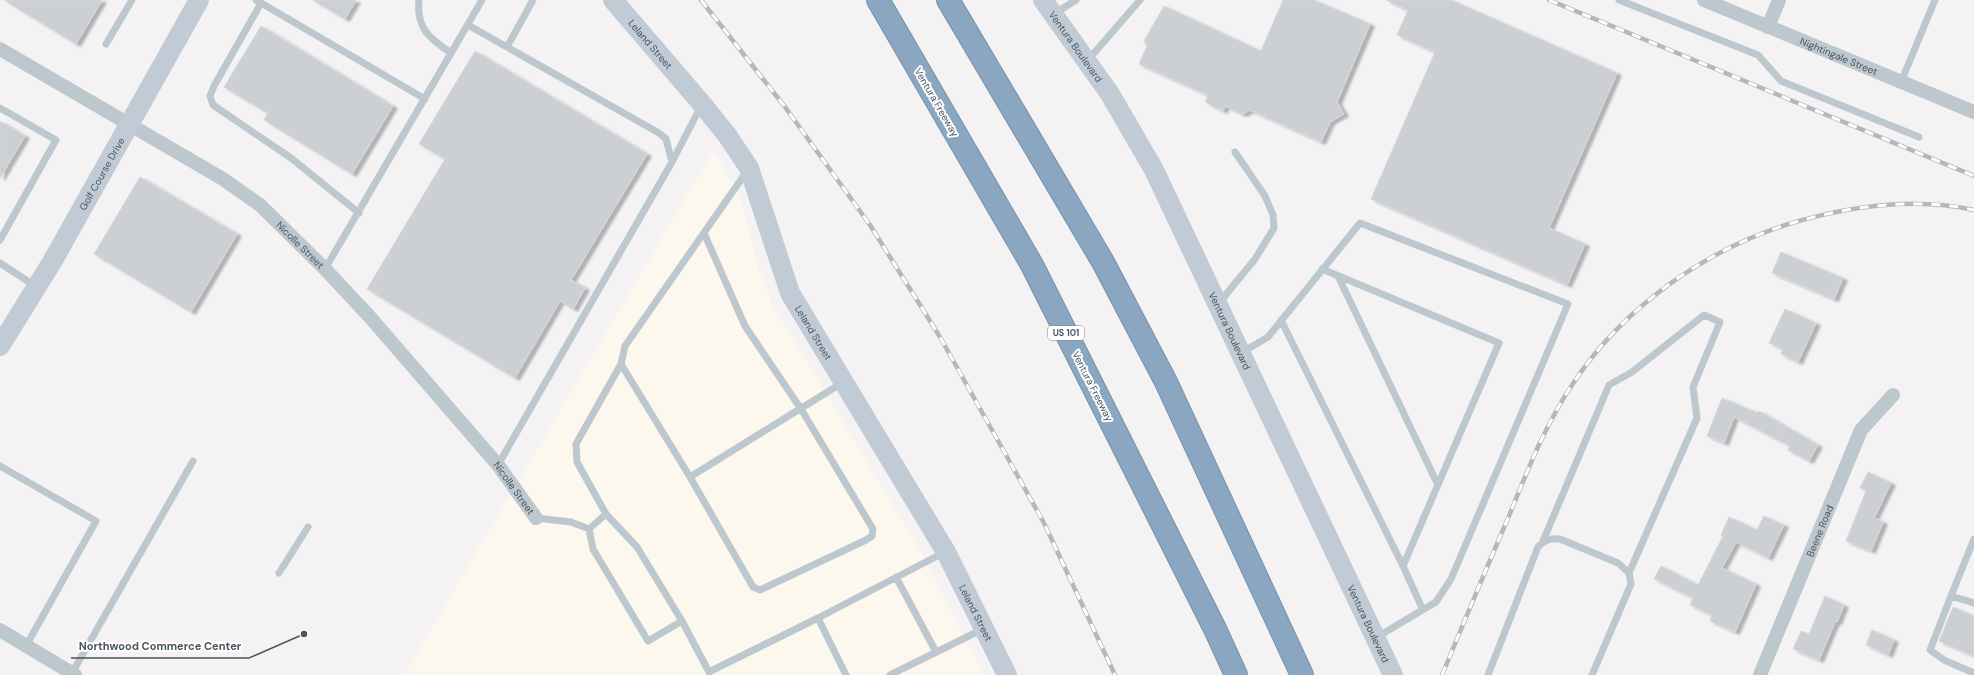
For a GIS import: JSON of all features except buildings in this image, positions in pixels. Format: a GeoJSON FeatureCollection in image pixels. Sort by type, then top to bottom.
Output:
{"type":"FeatureCollection","features":[{"type":"Feature","properties":{"kind":"highway","name":"Ventura Freeway"},"geometry":{"type":"LineString","coordinates":[[878,0],[1032,265],[1213,624],[1236,675]]}},
{"type":"Feature","properties":{"kind":"highway"},"geometry":{"type":"LineString","coordinates":[[948,0],[1103,262],[1166,382],[1302,675]]}},
{"type":"Feature","properties":{"kind":"street","name":"Golf Course Drive"},"geometry":{"type":"LineString","coordinates":[[0,346],[37,287],[199,0]]}},
{"type":"Feature","properties":{"kind":"street","name":"Leland Street"},"geometry":{"type":"LineString","coordinates":[[613,0],[702,104],[727,135],[749,168],[790,293],[946,552],[1007,675]]}},
{"type":"Feature","properties":{"kind":"street","name":"Nightingale Street"},"geometry":{"type":"LineString","coordinates":[[1704,0],[1974,112]]}},
{"type":"Feature","properties":{"kind":"street"},"geometry":{"type":"LineString","coordinates":[[1768,27],[1780,0]]}},
{"type":"Feature","properties":{"kind":"street","name":"Ventura Boulevard"},"geometry":{"type":"LineString","coordinates":[[1048,7],[1087,62],[1133,132],[1154,170],[1393,675]]}},
{"type":"Feature","properties":{"kind":"street","name":"Nicolle Street"},"geometry":{"type":"LineString","coordinates":[[0,49],[241,191],[277,221],[325,268],[498,465],[536,518]]}},
{"type":"Feature","properties":{"kind":"street","name":"Beene Road"},"geometry":{"type":"LineString","coordinates":[[1760,675],[1861,430],[1893,395]]}},
{"type":"Feature","properties":{"kind":"street"},"geometry":{"type":"LineString","coordinates":[[0,630],[74,674]]}},
{"type":"Feature","properties":{"kind":"lane"},"geometry":{"type":"LineString","coordinates":[[106,44],[132,0]]}},
{"type":"Feature","properties":{"kind":"lane"},"geometry":{"type":"LineString","coordinates":[[419,0],[418,13],[422,28],[438,44],[451,53]]}},
{"type":"Feature","properties":{"kind":"lane"},"geometry":{"type":"LineString","coordinates":[[325,268],[359,213],[482,0]]}},
{"type":"Feature","properties":{"kind":"lane"},"geometry":{"type":"LineString","coordinates":[[508,47],[533,0]]}},
{"type":"Feature","properties":{"kind":"lane"},"geometry":{"type":"LineString","coordinates":[[1048,7],[1076,0]]}},
{"type":"Feature","properties":{"kind":"lane"},"geometry":{"type":"LineString","coordinates":[[1087,62],[1140,0]]}},
{"type":"Feature","properties":{"kind":"lane"},"geometry":{"type":"LineString","coordinates":[[1619,0],[1758,55],[1781,82],[1919,137]]}},
{"type":"Feature","properties":{"kind":"lane"},"geometry":{"type":"LineString","coordinates":[[1901,82],[1935,0]]}},
{"type":"Feature","properties":{"kind":"lane"},"geometry":{"type":"LineString","coordinates":[[359,213],[291,158],[213,105],[210,96],[214,86],[259,2],[425,99]]}},
{"type":"Feature","properties":{"kind":"lane"},"geometry":{"type":"LineString","coordinates":[[468,25],[659,133],[666,139],[672,162]]}},
{"type":"Feature","properties":{"kind":"lane"},"geometry":{"type":"LineString","coordinates":[[498,465],[672,162],[702,104]]}},
{"type":"Feature","properties":{"kind":"lane"},"geometry":{"type":"LineString","coordinates":[[0,108],[56,140],[0,240]]}},
{"type":"Feature","properties":{"kind":"lane"},"geometry":{"type":"LineString","coordinates":[[1218,304],[1255,259],[1274,228],[1273,215],[1265,196],[1235,152]]}},
{"type":"Feature","properties":{"kind":"lane"},"geometry":{"type":"LineString","coordinates":[[709,672],[682,621],[637,547],[606,514],[577,462],[576,444],[621,364],[625,346],[749,168]]}},
{"type":"Feature","properties":{"kind":"lane"},"geometry":{"type":"LineString","coordinates":[[1241,353],[1268,337],[1360,223],[1568,304],[1451,579],[1436,602],[1376,638]]}},
{"type":"Feature","properties":{"kind":"lane"},"geometry":{"type":"LineString","coordinates":[[621,364],[690,478],[753,587],[760,590],[872,536],[872,529],[801,409],[745,326],[704,233]]}},
{"type":"Feature","properties":{"kind":"lane"},"geometry":{"type":"LineString","coordinates":[[0,263],[37,287]]}},
{"type":"Feature","properties":{"kind":"lane"},"geometry":{"type":"LineString","coordinates":[[1322,269],[1499,343],[1403,566]]}},
{"type":"Feature","properties":{"kind":"lane"},"geometry":{"type":"LineString","coordinates":[[1338,276],[1438,485]]}},
{"type":"Feature","properties":{"kind":"lane"},"geometry":{"type":"LineString","coordinates":[[1488,675],[1538,547],[1543,541],[1609,385],[1632,372],[1704,315],[1720,322],[1693,387],[1697,418],[1629,573],[1631,584],[1592,675]]}},
{"type":"Feature","properties":{"kind":"lane"},"geometry":{"type":"LineString","coordinates":[[1281,320],[1403,566],[1423,610]]}},
{"type":"Feature","properties":{"kind":"lane"},"geometry":{"type":"LineString","coordinates":[[690,478],[844,382]]}},
{"type":"Feature","properties":{"kind":"lane"},"geometry":{"type":"LineString","coordinates":[[74,674],[193,461]]}},
{"type":"Feature","properties":{"kind":"lane"},"geometry":{"type":"LineString","coordinates":[[0,466],[96,522],[26,646]]}},
{"type":"Feature","properties":{"kind":"lane"},"geometry":{"type":"LineString","coordinates":[[589,529],[606,514]]}},
{"type":"Feature","properties":{"kind":"lane"},"geometry":{"type":"LineString","coordinates":[[536,518],[571,522],[589,529]]}},
{"type":"Feature","properties":{"kind":"lane"},"geometry":{"type":"LineString","coordinates":[[279,573],[308,527]]}},
{"type":"Feature","properties":{"kind":"lane"},"geometry":{"type":"LineString","coordinates":[[589,529],[593,549],[648,641],[682,621]]}},
{"type":"Feature","properties":{"kind":"lane"},"geometry":{"type":"LineString","coordinates":[[1543,541],[1552,538],[1560,539],[1618,563],[1629,573]]}},
{"type":"Feature","properties":{"kind":"lane"},"geometry":{"type":"LineString","coordinates":[[1974,539],[1930,650],[1944,660],[1974,673]]}},
{"type":"Feature","properties":{"kind":"lane"},"geometry":{"type":"LineString","coordinates":[[702,675],[818,618],[946,552]]}},
{"type":"Feature","properties":{"kind":"lane"},"geometry":{"type":"LineString","coordinates":[[896,577],[936,652]]}},
{"type":"Feature","properties":{"kind":"lane"},"geometry":{"type":"LineString","coordinates":[[1951,596],[1974,602]]}},
{"type":"Feature","properties":{"kind":"lane"},"geometry":{"type":"LineString","coordinates":[[818,618],[846,675]]}},
{"type":"Feature","properties":{"kind":"lane"},"geometry":{"type":"LineString","coordinates":[[890,675],[984,628]]}},
{"type":"Feature","properties":{"kind":"shaded area"},"geometry":{"type":"Polygon","coordinates":[[[713,151],[740,196],[758,267],[771,302],[919,548],[984,675],[404,675],[713,151]]]}},
{"type":"Feature","properties":{"kind":"railway"},"geometry":{"type":"LineString","coordinates":[[701,0],[785,107],[870,225],[940,337],[1044,523],[1115,675]]}},
{"type":"Feature","properties":{"kind":"railway"},"geometry":{"type":"LineString","coordinates":[[1549,0],[1974,176]]}},
{"type":"Feature","properties":{"kind":"railway"},"geometry":{"type":"LineString","coordinates":[[1442,675],[1546,430],[1574,382],[1594,355],[1617,329],[1642,306],[1670,284],[1698,265],[1729,248],[1760,234],[1792,223],[1836,212],[1882,205],[1928,204],[1974,210]]}},
{"type":"Feature","properties":{"kind":"place","name":"Northwood Commerce Center"},"geometry":{"type":"Point","coordinates":[304,634]}}]}
